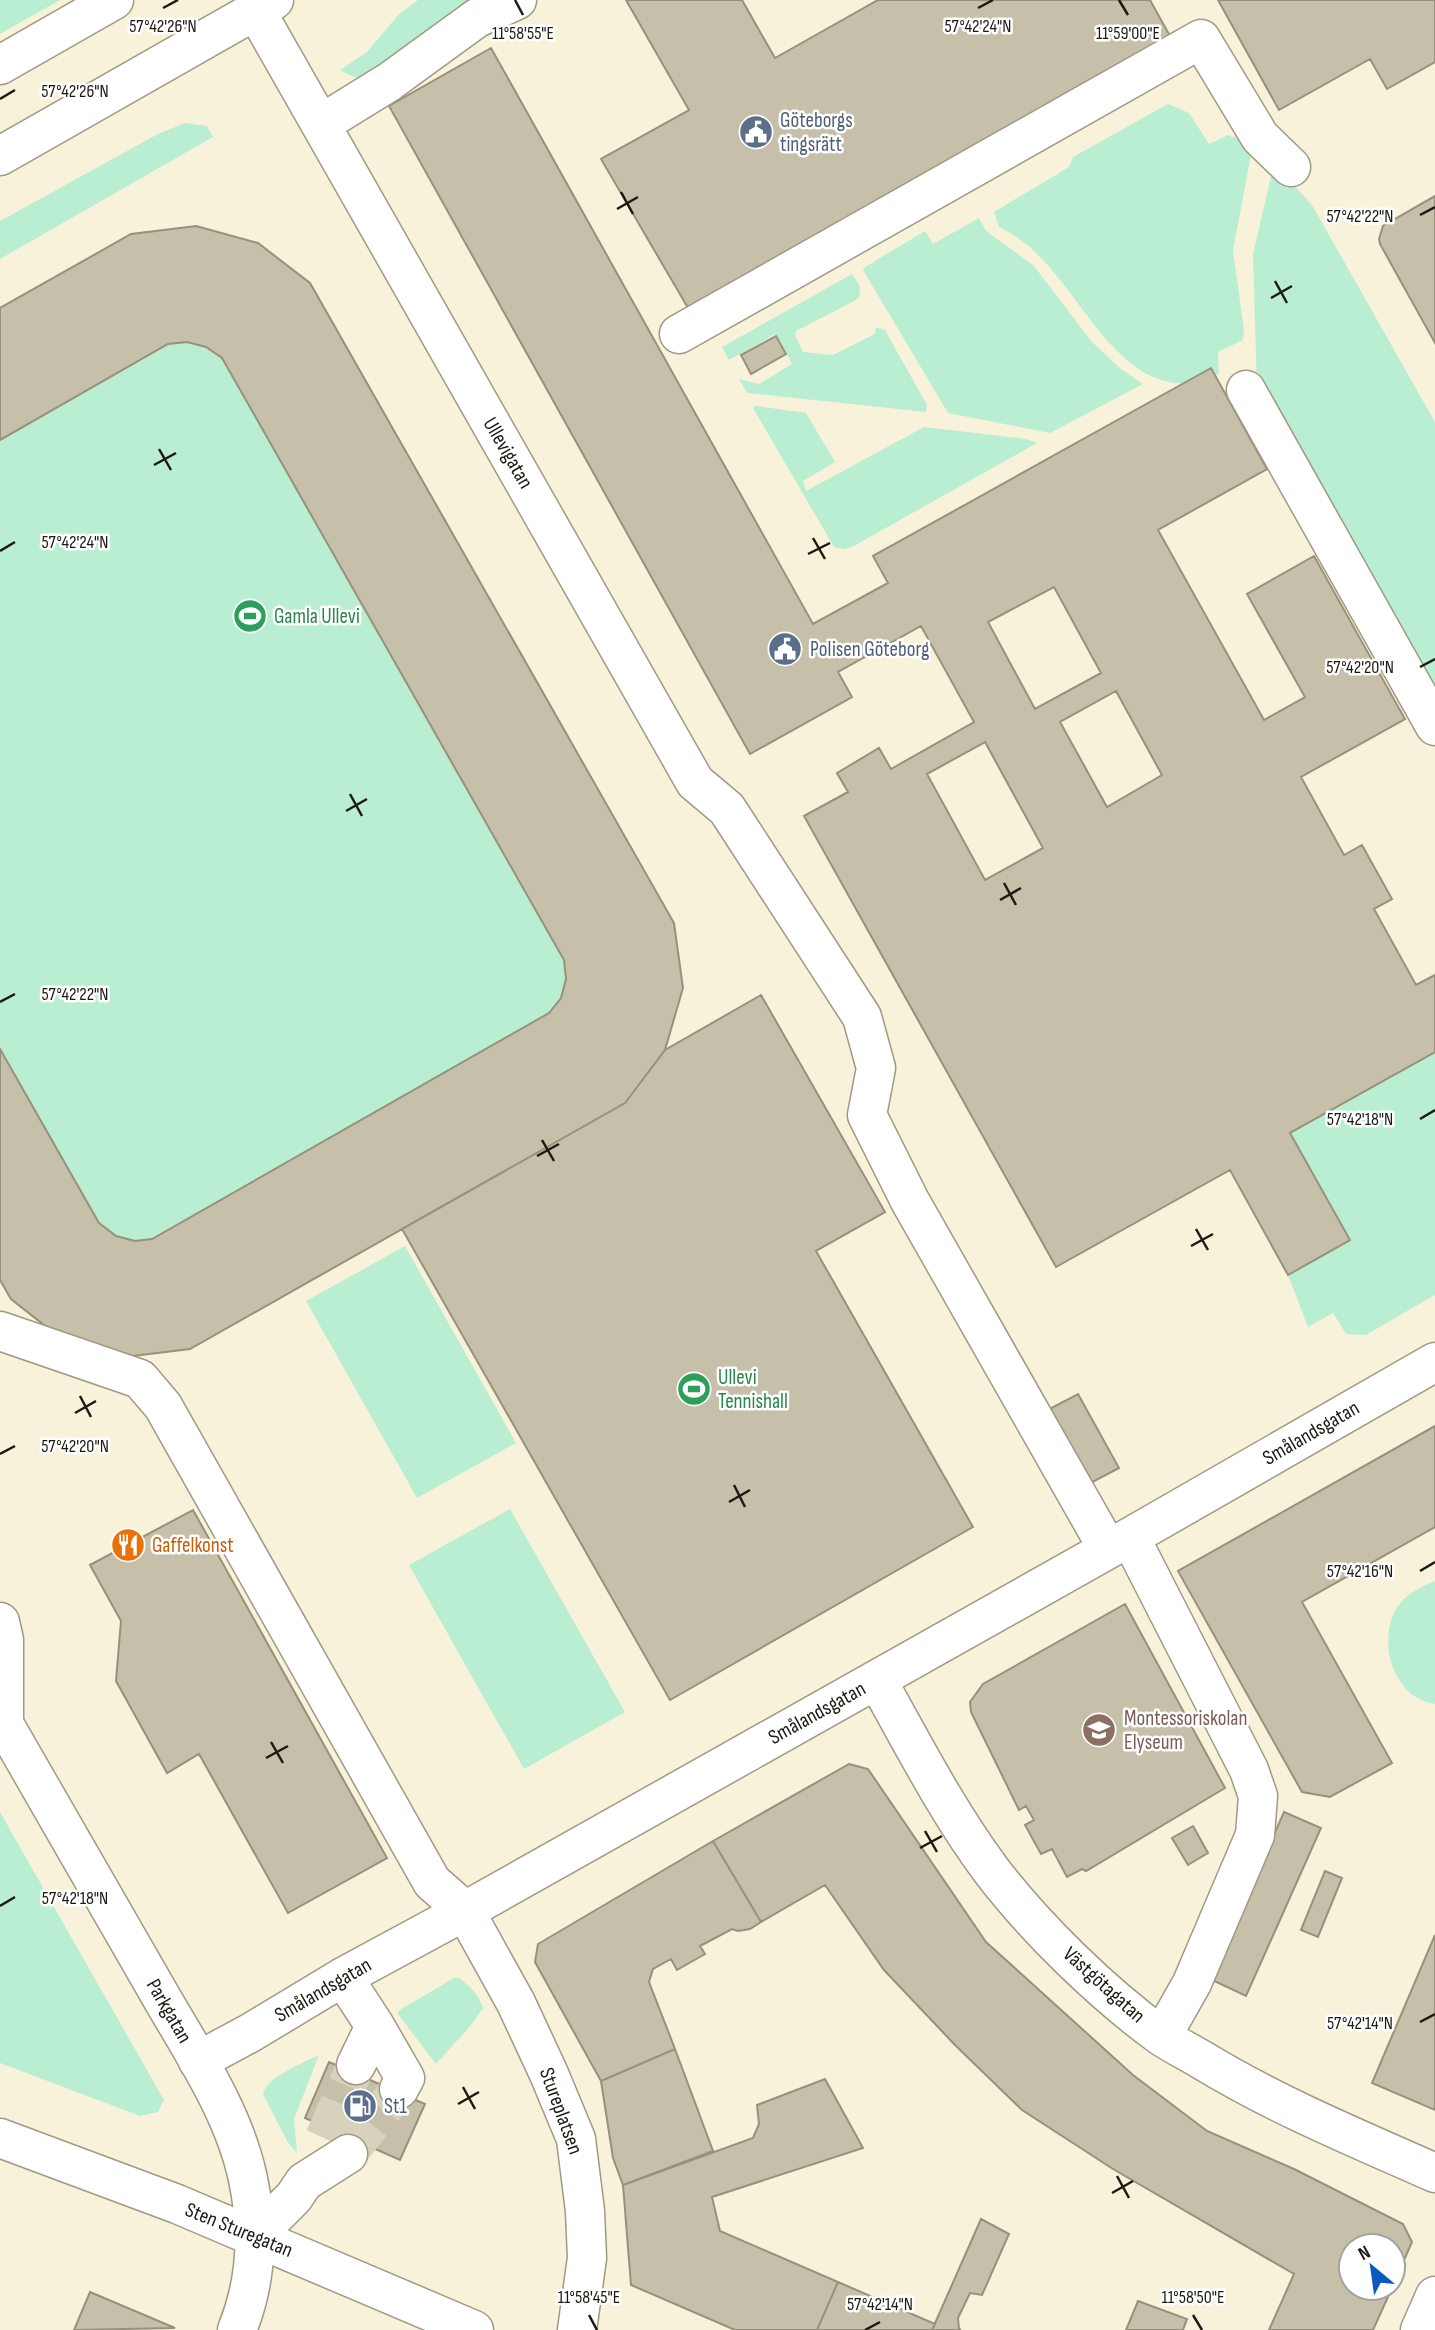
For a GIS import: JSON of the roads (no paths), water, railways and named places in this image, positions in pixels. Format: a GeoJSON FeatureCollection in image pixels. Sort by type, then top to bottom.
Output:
{"type":"FeatureCollection","features":[{"type":"Feature","properties":{"kind":"street"},"geometry":{"type":"LineString","coordinates":[[0,65],[114,0]]}},
{"type":"Feature","properties":{"kind":"street"},"geometry":{"type":"LineString","coordinates":[[321,124],[389,82],[477,18],[517,0]]}},
{"type":"Feature","properties":{"kind":"street","name":"Ullevigatan"},"geometry":{"type":"LineString","coordinates":[[0,156],[265,5],[321,124],[695,782],[727,809],[862,1017],[876,1068],[867,1115],[909,1201],[1113,1546]]}},
{"type":"Feature","properties":{"kind":"street"},"geometry":{"type":"LineString","coordinates":[[679,334],[1201,39],[1260,137],[1291,167]]}},
{"type":"Feature","properties":{"kind":"street"},"geometry":{"type":"LineString","coordinates":[[1246,390],[1435,726]]}},
{"type":"Feature","properties":{"kind":"street","name":"Stureplatsen"},"geometry":{"type":"LineString","coordinates":[[0,1331],[140,1379],[163,1406],[432,1882],[465,1911],[516,2003],[576,2139],[585,2211],[587,2258],[577,2330]]}},
{"type":"Feature","properties":{"kind":"street","name":"Smålandsgatan"},"geometry":{"type":"LineString","coordinates":[[198,2061],[342,1977],[877,1680],[1435,1362]]}},
{"type":"Feature","properties":{"kind":"street"},"geometry":{"type":"LineString","coordinates":[[1113,1546],[1249,1770],[1258,1796],[1255,1835],[1192,1983],[1162,2036]]}},
{"type":"Feature","properties":{"kind":"street"},"geometry":{"type":"LineString","coordinates":[[0,1622],[4,1640],[2,1720]]}},
{"type":"Feature","properties":{"kind":"street","name":"Västgötagatan"},"geometry":{"type":"LineString","coordinates":[[877,1680],[951,1810],[992,1870],[1042,1929],[1101,1985],[1162,2036],[1231,2078],[1296,2111],[1435,2173]]}},
{"type":"Feature","properties":{"kind":"street","name":"Parkgatan"},"geometry":{"type":"LineString","coordinates":[[2,1720],[198,2061],[230,2123],[248,2178],[255,2236],[251,2289],[237,2330]]}},
{"type":"Feature","properties":{"kind":"street"},"geometry":{"type":"LineString","coordinates":[[342,1977],[405,2078],[399,2089]]}},
{"type":"Feature","properties":{"kind":"street"},"geometry":{"type":"LineString","coordinates":[[356,2065],[375,2026]]}},
{"type":"Feature","properties":{"kind":"street","name":"Sten Sturegatan"},"geometry":{"type":"LineString","coordinates":[[0,2138],[255,2236],[474,2330]]}},
{"type":"Feature","properties":{"kind":"street"},"geometry":{"type":"LineString","coordinates":[[255,2236],[294,2197],[336,2146]]}},
{"type":"Feature","properties":{"kind":"street"},"geometry":{"type":"LineString","coordinates":[[1420,2330],[1435,2296]]}},
{"type":"Feature","properties":{"kind":"tunnel"},"geometry":{"type":"LineString","coordinates":[[324,2138],[356,2065]]}},
{"type":"Feature","properties":{"kind":"tunnel"},"geometry":{"type":"LineString","coordinates":[[348,2154],[399,2089]]}},
{"type":"Feature","properties":{"kind":"place","name":"Göteborgs tingsrätt"},"geometry":{"type":"Point","coordinates":[756,132]}},
{"type":"Feature","properties":{"kind":"place","name":"Gamla Ullevi"},"geometry":{"type":"Point","coordinates":[250,616]}},
{"type":"Feature","properties":{"kind":"place","name":"Polisen Göteborg"},"geometry":{"type":"Point","coordinates":[785,649]}},
{"type":"Feature","properties":{"kind":"place","name":"Ullevi Tennishall"},"geometry":{"type":"Point","coordinates":[694,1389]}},
{"type":"Feature","properties":{"kind":"place","name":"Gaffelkonst"},"geometry":{"type":"Point","coordinates":[128,1545]}},
{"type":"Feature","properties":{"kind":"place","name":"Montessoriskolan Elyseum"},"geometry":{"type":"Point","coordinates":[1099,1730]}},
{"type":"Feature","properties":{"kind":"place","name":"St1"},"geometry":{"type":"Point","coordinates":[360,2106]}}]}
